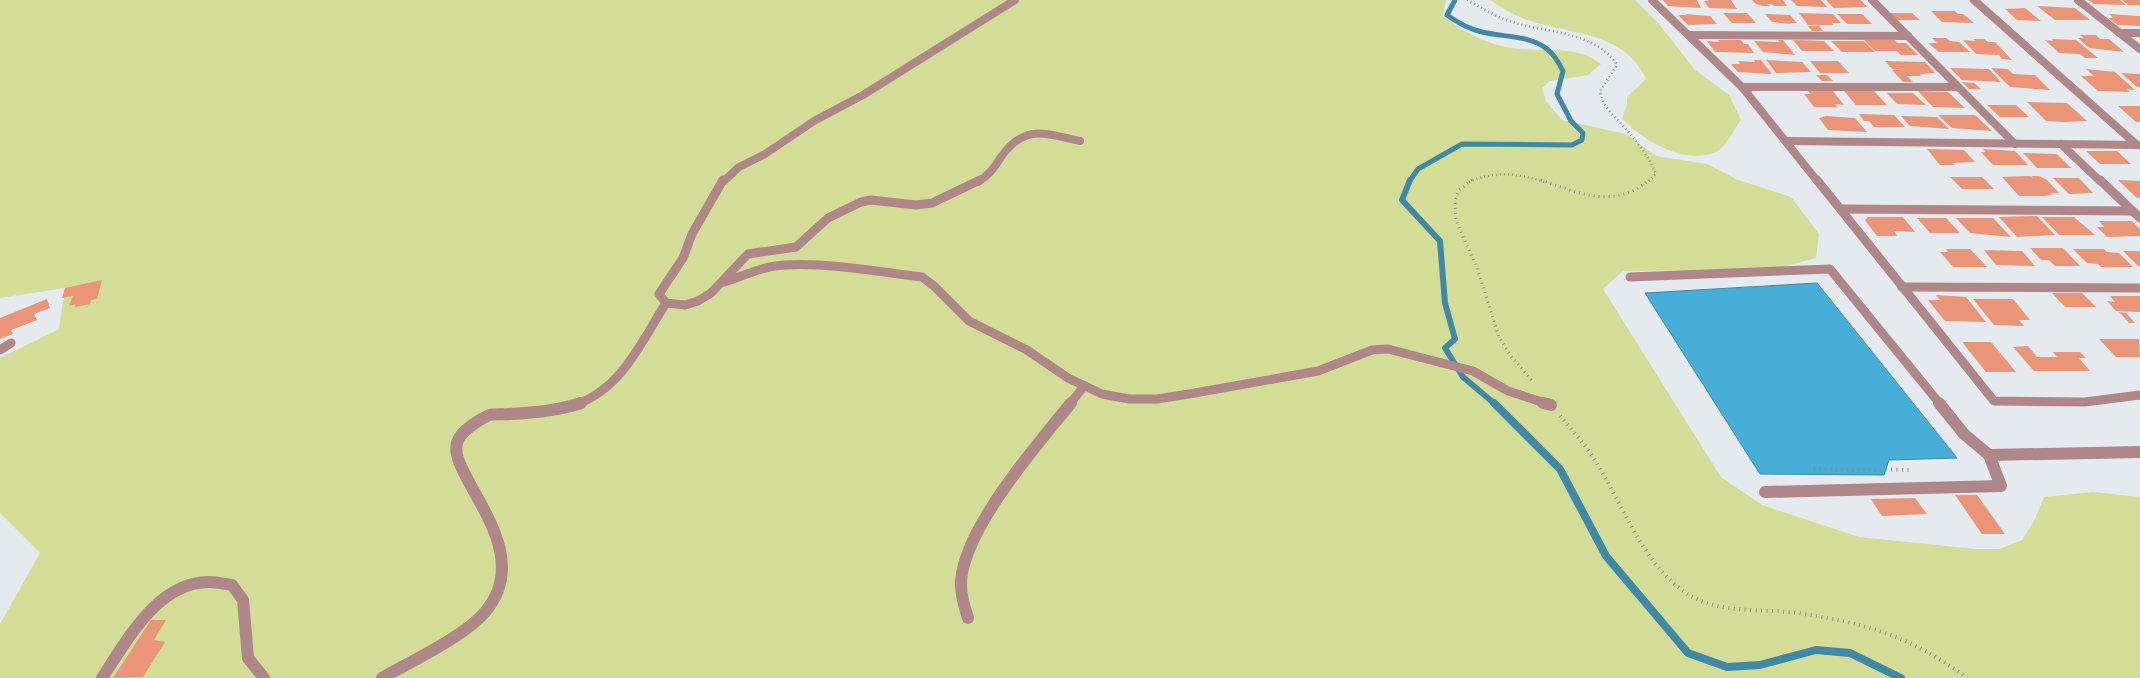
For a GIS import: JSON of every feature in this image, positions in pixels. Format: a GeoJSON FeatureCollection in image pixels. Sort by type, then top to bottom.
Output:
{"type":"FeatureCollection","features":[{"type":"Feature","properties":{"kind":"street"},"geometry":{"type":"LineString","coordinates":[[666,303],[660,294],[683,258],[692,234],[724,178],[739,167],[765,154],[814,121],[871,90],[1015,0]]}},
{"type":"Feature","properties":{"kind":"street"},"geometry":{"type":"LineString","coordinates":[[1652,0],[1742,86],[1994,402],[2076,404],[2113,401],[2140,395]]}},
{"type":"Feature","properties":{"kind":"street"},"geometry":{"type":"LineString","coordinates":[[1872,0],[2015,144]]}},
{"type":"Feature","properties":{"kind":"street"},"geometry":{"type":"LineString","coordinates":[[1974,0],[2139,146]]}},
{"type":"Feature","properties":{"kind":"street"},"geometry":{"type":"LineString","coordinates":[[2078,0],[2140,49]]}},
{"type":"Feature","properties":{"kind":"street"},"geometry":{"type":"LineString","coordinates":[[2120,33],[2140,33]]}},
{"type":"Feature","properties":{"kind":"street"},"geometry":{"type":"LineString","coordinates":[[1689,34],[1908,36]]}},
{"type":"Feature","properties":{"kind":"street"},"geometry":{"type":"LineString","coordinates":[[1742,86],[1958,87]]}},
{"type":"Feature","properties":{"kind":"street"},"geometry":{"type":"LineString","coordinates":[[666,303],[685,305],[698,301],[720,283],[748,254],[796,247],[828,218],[860,202],[871,200],[916,205],[948,198],[988,176],[1016,140],[1029,133],[1040,133],[1080,141]]}},
{"type":"Feature","properties":{"kind":"street"},"geometry":{"type":"LineString","coordinates":[[1786,141],[2139,146]]}},
{"type":"Feature","properties":{"kind":"street"},"geometry":{"type":"LineString","coordinates":[[2061,144],[2140,218]]}},
{"type":"Feature","properties":{"kind":"street"},"geometry":{"type":"LineString","coordinates":[[1841,209],[2132,211]]}},
{"type":"Feature","properties":{"kind":"street"},"geometry":{"type":"LineString","coordinates":[[720,283],[771,266],[784,265],[818,266],[922,277],[934,286],[969,321],[1027,350],[1068,378],[1084,386],[1102,394],[1129,399],[1157,399],[1318,371],[1372,350],[1388,350],[1473,370],[1508,391],[1551,405]]}},
{"type":"Feature","properties":{"kind":"street"},"geometry":{"type":"LineString","coordinates":[[1630,277],[1830,269],[1964,434],[1989,455],[2001,486],[1765,492]]}},
{"type":"Feature","properties":{"kind":"street"},"geometry":{"type":"LineString","coordinates":[[1902,287],[2140,288]]}},
{"type":"Feature","properties":{"kind":"street"},"geometry":{"type":"LineString","coordinates":[[382,678],[456,635],[474,622],[485,612],[500,586],[501,549],[481,501],[462,468],[456,453],[457,441],[465,431],[488,415],[511,414],[575,405],[589,400],[622,374],[666,303]]}},
{"type":"Feature","properties":{"kind":"street"},"geometry":{"type":"LineString","coordinates":[[0,350],[12,343]]}},
{"type":"Feature","properties":{"kind":"street"},"geometry":{"type":"LineString","coordinates":[[968,618],[962,600],[961,575],[971,548],[1004,490],[1084,386]]}},
{"type":"Feature","properties":{"kind":"street"},"geometry":{"type":"LineString","coordinates":[[1989,455],[2140,452]]}},
{"type":"Feature","properties":{"kind":"street"},"geometry":{"type":"LineString","coordinates":[[102,678],[154,606],[184,586],[203,582],[232,585],[243,600],[248,658],[264,678]]}},
{"type":"Feature","properties":{"kind":"path"},"geometry":{"type":"LineString","coordinates":[[1467,0],[1514,23],[1581,40],[1610,53],[1618,65],[1600,91],[1603,104],[1640,147],[1652,164],[1656,174],[1638,190],[1622,196],[1601,197],[1582,194],[1531,178],[1513,175],[1480,177],[1459,188],[1454,201],[1455,218],[1478,268],[1499,336],[1506,349],[1533,383]]}},
{"type":"Feature","properties":{"kind":"path"},"geometry":{"type":"LineString","coordinates":[[1551,405],[1580,439],[1602,472],[1644,550],[1653,562],[1694,598],[1721,608],[1751,612],[1794,613],[1868,627],[1895,635],[1926,650],[1966,678]]}},
{"type":"Feature","properties":{"kind":"path"},"geometry":{"type":"LineString","coordinates":[[1814,469],[1919,470]]}},
{"type":"Feature","properties":{"kind":"green space"},"geometry":{"type":"Polygon","coordinates":[[[0,0],[1446,0],[1443,16],[1467,32],[1484,40],[1512,48],[1570,51],[1591,58],[1601,64],[1588,75],[1550,81],[1542,88],[1546,101],[1562,120],[1626,134],[1656,156],[1707,164],[1736,179],[1791,197],[1819,234],[1816,258],[1775,269],[1623,271],[1603,289],[1721,477],[1762,505],[1859,537],[1975,549],[1999,549],[2022,540],[2034,521],[2044,497],[2093,492],[2140,497],[2140,678],[0,678],[0,624],[40,553],[0,513],[0,358],[59,329],[65,288],[0,298],[0,0]]]}},
{"type":"Feature","properties":{"kind":"green space"},"geometry":{"type":"Polygon","coordinates":[[[1490,0],[1635,0],[1659,24],[1695,70],[1729,95],[1741,120],[1721,149],[1706,155],[1680,154],[1653,143],[1622,118],[1627,105],[1627,97],[1646,79],[1637,64],[1625,52],[1596,38],[1526,19],[1490,0]]]}},
{"type":"Feature","properties":{"kind":"water"},"geometry":{"type":"Polygon","coordinates":[[[1817,283],[1957,458],[1889,460],[1884,475],[1760,474],[1645,293],[1817,283]]]}},
{"type":"Feature","properties":{"kind":"building"},"geometry":{"type":"Polygon","coordinates":[[[1663,0],[1697,0],[1701,8],[1668,6],[1663,0]]]}},
{"type":"Feature","properties":{"kind":"building"},"geometry":{"type":"Polygon","coordinates":[[[1731,0],[1737,9],[1709,8],[1704,1],[1731,0]]]}},
{"type":"Feature","properties":{"kind":"building"},"geometry":{"type":"Polygon","coordinates":[[[1752,0],[1783,0],[1787,6],[1767,4],[1770,6],[1762,6],[1752,0]]]}},
{"type":"Feature","properties":{"kind":"building"},"geometry":{"type":"Polygon","coordinates":[[[1791,0],[1821,0],[1827,7],[1797,6],[1791,0]]]}},
{"type":"Feature","properties":{"kind":"building"},"geometry":{"type":"Polygon","coordinates":[[[1826,0],[1861,0],[1867,7],[1834,8],[1826,0]]]}},
{"type":"Feature","properties":{"kind":"building"},"geometry":{"type":"Polygon","coordinates":[[[2088,0],[2120,0],[2126,5],[2094,4],[2088,0]]]}},
{"type":"Feature","properties":{"kind":"building"},"geometry":{"type":"Polygon","coordinates":[[[2122,0],[2140,0],[2140,5],[2128,5],[2122,0]]]}},
{"type":"Feature","properties":{"kind":"building"},"geometry":{"type":"Polygon","coordinates":[[[2037,6],[2075,8],[2090,20],[2055,20],[2037,6]]]}},
{"type":"Feature","properties":{"kind":"building"},"geometry":{"type":"Polygon","coordinates":[[[2025,8],[2041,21],[2017,20],[2005,9],[2025,8]]]}},
{"type":"Feature","properties":{"kind":"building"},"geometry":{"type":"Polygon","coordinates":[[[1931,11],[1955,11],[1958,14],[1963,14],[1974,23],[1942,22],[1931,11]]]}},
{"type":"Feature","properties":{"kind":"building"},"geometry":{"type":"Polygon","coordinates":[[[1723,13],[1747,13],[1756,23],[1732,23],[1723,13]]]}},
{"type":"Feature","properties":{"kind":"building"},"geometry":{"type":"Polygon","coordinates":[[[1799,13],[1833,14],[1841,23],[1832,23],[1833,25],[1808,25],[1799,13]]]}},
{"type":"Feature","properties":{"kind":"building"},"geometry":{"type":"Polygon","coordinates":[[[1889,13],[1912,13],[1920,20],[1897,20],[1889,13]]]}},
{"type":"Feature","properties":{"kind":"building"},"geometry":{"type":"Polygon","coordinates":[[[1685,14],[1710,16],[1717,24],[1688,25],[1678,15],[1687,15],[1685,14]]]}},
{"type":"Feature","properties":{"kind":"building"},"geometry":{"type":"Polygon","coordinates":[[[1765,14],[1790,15],[1797,23],[1772,22],[1765,14]]]}},
{"type":"Feature","properties":{"kind":"building"},"geometry":{"type":"Polygon","coordinates":[[[1837,14],[1862,14],[1872,24],[1847,24],[1837,14]]]}},
{"type":"Feature","properties":{"kind":"building"},"geometry":{"type":"Polygon","coordinates":[[[2109,14],[2140,16],[2140,26],[2118,25],[2108,18],[2114,18],[2109,14]]]}},
{"type":"Feature","properties":{"kind":"building"},"geometry":{"type":"Polygon","coordinates":[[[1808,26],[1819,26],[1823,31],[1812,31],[1808,26]]]}},
{"type":"Feature","properties":{"kind":"building"},"geometry":{"type":"Polygon","coordinates":[[[2080,35],[2096,35],[2100,39],[2109,39],[2124,52],[2089,48],[2078,38],[2084,38],[2080,35]]]}},
{"type":"Feature","properties":{"kind":"building"},"geometry":{"type":"Polygon","coordinates":[[[1932,38],[1946,38],[1950,41],[1959,42],[1970,52],[1939,52],[1928,43],[1937,43],[1932,38]]]}},
{"type":"Feature","properties":{"kind":"building"},"geometry":{"type":"Polygon","coordinates":[[[1973,39],[1995,42],[2012,60],[2002,59],[1999,55],[1976,54],[1963,40],[1976,41],[1973,39]]]}},
{"type":"Feature","properties":{"kind":"building"},"geometry":{"type":"Polygon","coordinates":[[[2052,39],[2076,40],[2098,58],[2085,58],[2080,54],[2059,53],[2045,40],[2053,41],[2052,39]]]}},
{"type":"Feature","properties":{"kind":"building"},"geometry":{"type":"Polygon","coordinates":[[[1718,40],[1741,40],[1744,44],[1748,44],[1754,53],[1715,52],[1707,41],[1719,42],[1718,40]]]}},
{"type":"Feature","properties":{"kind":"building"},"geometry":{"type":"Polygon","coordinates":[[[1778,40],[1783,40],[1795,55],[1763,52],[1754,41],[1779,42],[1778,40]]]}},
{"type":"Feature","properties":{"kind":"building"},"geometry":{"type":"Polygon","coordinates":[[[1793,40],[1824,41],[1834,51],[1802,51],[1793,40]]]}},
{"type":"Feature","properties":{"kind":"building"},"geometry":{"type":"Polygon","coordinates":[[[1864,40],[1894,40],[1897,43],[1906,43],[1918,55],[1901,55],[1897,51],[1875,51],[1864,40]]]}},
{"type":"Feature","properties":{"kind":"building"},"geometry":{"type":"Polygon","coordinates":[[[1831,41],[1864,41],[1875,52],[1842,52],[1831,41]]]}},
{"type":"Feature","properties":{"kind":"building"},"geometry":{"type":"Polygon","coordinates":[[[1754,60],[1761,60],[1772,74],[1738,72],[1731,64],[1740,64],[1738,61],[1755,62],[1754,60]]]}},
{"type":"Feature","properties":{"kind":"building"},"geometry":{"type":"Polygon","coordinates":[[[1766,60],[1802,62],[1811,72],[1776,73],[1766,60]]]}},
{"type":"Feature","properties":{"kind":"building"},"geometry":{"type":"Polygon","coordinates":[[[1810,61],[1838,61],[1849,73],[1820,73],[1810,61]]]}},
{"type":"Feature","properties":{"kind":"building"},"geometry":{"type":"Polygon","coordinates":[[[1885,61],[1925,62],[1935,73],[1907,76],[1913,82],[1903,82],[1892,70],[1903,69],[1892,69],[1885,61]]]}},
{"type":"Feature","properties":{"kind":"building"},"geometry":{"type":"Polygon","coordinates":[[[1950,68],[1989,69],[2001,82],[1962,80],[1950,68]]]}},
{"type":"Feature","properties":{"kind":"building"},"geometry":{"type":"Polygon","coordinates":[[[1991,68],[2008,69],[2013,74],[2035,75],[2050,90],[2010,87],[1991,68]]]}},
{"type":"Feature","properties":{"kind":"building"},"geometry":{"type":"Polygon","coordinates":[[[2086,69],[2115,72],[2135,90],[2127,89],[2130,92],[2098,91],[2081,76],[2094,76],[2086,69]]]}},
{"type":"Feature","properties":{"kind":"building"},"geometry":{"type":"Polygon","coordinates":[[[2121,73],[2140,74],[2140,87],[2137,87],[2121,73]]]}},
{"type":"Feature","properties":{"kind":"building"},"geometry":{"type":"Polygon","coordinates":[[[1816,75],[1827,75],[1833,81],[1822,81],[1816,75]]]}},
{"type":"Feature","properties":{"kind":"building"},"geometry":{"type":"Polygon","coordinates":[[[1962,82],[1974,83],[1981,89],[1969,89],[1962,82]]]}},
{"type":"Feature","properties":{"kind":"building"},"geometry":{"type":"Polygon","coordinates":[[[1808,91],[1833,91],[1844,105],[1835,104],[1837,107],[1814,107],[1804,94],[1811,94],[1808,91]]]}},
{"type":"Feature","properties":{"kind":"building"},"geometry":{"type":"Polygon","coordinates":[[[1844,91],[1874,91],[1887,105],[1856,105],[1844,91]]]}},
{"type":"Feature","properties":{"kind":"building"},"geometry":{"type":"Polygon","coordinates":[[[1918,91],[1948,92],[1965,108],[1933,107],[1918,91]]]}},
{"type":"Feature","properties":{"kind":"building"},"geometry":{"type":"Polygon","coordinates":[[[1887,93],[1913,93],[1926,105],[1897,104],[1887,93]]]}},
{"type":"Feature","properties":{"kind":"building"},"geometry":{"type":"Polygon","coordinates":[[[2027,102],[2067,103],[2087,121],[2046,121],[2027,102]]]}},
{"type":"Feature","properties":{"kind":"building"},"geometry":{"type":"Polygon","coordinates":[[[1987,105],[2016,105],[2029,117],[2000,117],[1987,105]]]}},
{"type":"Feature","properties":{"kind":"building"},"geometry":{"type":"Polygon","coordinates":[[[2118,106],[2140,106],[2140,122],[2136,122],[2118,106]]]}},
{"type":"Feature","properties":{"kind":"building"},"geometry":{"type":"Polygon","coordinates":[[[1859,114],[1894,115],[1905,127],[1874,127],[1869,121],[1864,121],[1859,114]]]}},
{"type":"Feature","properties":{"kind":"building"},"geometry":{"type":"Polygon","coordinates":[[[1938,115],[1975,115],[1992,131],[1952,128],[1938,115]]]}},
{"type":"Feature","properties":{"kind":"building"},"geometry":{"type":"Polygon","coordinates":[[[1826,116],[1855,118],[1867,132],[1828,130],[1819,118],[1826,116]]]}},
{"type":"Feature","properties":{"kind":"building"},"geometry":{"type":"Polygon","coordinates":[[[1901,116],[1937,117],[1949,129],[1910,126],[1901,116]]]}},
{"type":"Feature","properties":{"kind":"building"},"geometry":{"type":"Polygon","coordinates":[[[1927,149],[1964,150],[1975,162],[1940,165],[1927,149]]]}},
{"type":"Feature","properties":{"kind":"building"},"geometry":{"type":"Polygon","coordinates":[[[1983,149],[2015,151],[2028,165],[1993,165],[1981,152],[1986,152],[1983,149]]]}},
{"type":"Feature","properties":{"kind":"building"},"geometry":{"type":"Polygon","coordinates":[[[2086,151],[2117,151],[2131,164],[2100,164],[2086,151]]]}},
{"type":"Feature","properties":{"kind":"building"},"geometry":{"type":"Polygon","coordinates":[[[2023,153],[2057,154],[2071,168],[2037,168],[2023,153]]]}},
{"type":"Feature","properties":{"kind":"building"},"geometry":{"type":"Polygon","coordinates":[[[2029,176],[2033,178],[2031,176],[2039,176],[2047,180],[2059,193],[2050,193],[2052,195],[2045,196],[2019,196],[2002,177],[2029,176]]]}},
{"type":"Feature","properties":{"kind":"building"},"geometry":{"type":"Polygon","coordinates":[[[1950,177],[1982,177],[1994,189],[1962,189],[1950,177]]]}},
{"type":"Feature","properties":{"kind":"building"},"geometry":{"type":"Polygon","coordinates":[[[2053,178],[2079,178],[2093,193],[2069,194],[2053,178]]]}},
{"type":"Feature","properties":{"kind":"building"},"geometry":{"type":"Polygon","coordinates":[[[2118,180],[2140,181],[2140,198],[2137,198],[2118,180]]]}},
{"type":"Feature","properties":{"kind":"building"},"geometry":{"type":"Polygon","coordinates":[[[2037,216],[2055,235],[2017,237],[1999,217],[2037,216]]]}},
{"type":"Feature","properties":{"kind":"building"},"geometry":{"type":"Polygon","coordinates":[[[1868,217],[1903,217],[1915,232],[1894,231],[1897,236],[1877,236],[1865,220],[1868,217]]]}},
{"type":"Feature","properties":{"kind":"building"},"geometry":{"type":"Polygon","coordinates":[[[2042,217],[2074,217],[2095,235],[2059,235],[2042,217]]]}},
{"type":"Feature","properties":{"kind":"building"},"geometry":{"type":"Polygon","coordinates":[[[1917,218],[1946,218],[1960,233],[1930,233],[1917,218]]]}},
{"type":"Feature","properties":{"kind":"building"},"geometry":{"type":"Polygon","coordinates":[[[1956,218],[1993,218],[2011,237],[1970,233],[1956,218]]]}},
{"type":"Feature","properties":{"kind":"building"},"geometry":{"type":"Polygon","coordinates":[[[2099,221],[2132,221],[2140,229],[2140,236],[2107,237],[2097,227],[2104,227],[2099,221]]]}},
{"type":"Feature","properties":{"kind":"building"},"geometry":{"type":"Polygon","coordinates":[[[2030,248],[2063,248],[2080,266],[2055,266],[2049,260],[2041,260],[2030,248]]]}},
{"type":"Feature","properties":{"kind":"building"},"geometry":{"type":"Polygon","coordinates":[[[1946,249],[1970,249],[1987,267],[1953,267],[1940,252],[1948,252],[1946,249]]]}},
{"type":"Feature","properties":{"kind":"building"},"geometry":{"type":"Polygon","coordinates":[[[2073,249],[2104,249],[2107,252],[2119,253],[2133,267],[2101,267],[2098,264],[2087,263],[2073,249]]]}},
{"type":"Feature","properties":{"kind":"building"},"geometry":{"type":"Polygon","coordinates":[[[1984,250],[2022,251],[2035,266],[1996,265],[1984,250]]]}},
{"type":"Feature","properties":{"kind":"building"},"geometry":{"type":"Polygon","coordinates":[[[2123,251],[2140,251],[2140,266],[2138,266],[2123,251]]]}},
{"type":"Feature","properties":{"kind":"building"},"geometry":{"type":"Polygon","coordinates":[[[102,280],[97,299],[91,300],[90,304],[75,307],[76,304],[69,306],[73,296],[62,298],[65,288],[102,280]]]}},
{"type":"Feature","properties":{"kind":"building"},"geometry":{"type":"Polygon","coordinates":[[[2052,293],[2082,293],[2096,307],[2065,307],[2052,293]]]}},
{"type":"Feature","properties":{"kind":"building"},"geometry":{"type":"Polygon","coordinates":[[[1936,295],[1966,297],[1986,322],[1945,321],[1928,300],[1940,300],[1936,295]]]}},
{"type":"Feature","properties":{"kind":"building"},"geometry":{"type":"Polygon","coordinates":[[[2110,296],[2140,296],[2140,312],[2116,311],[2107,301],[2115,302],[2110,296]]]}},
{"type":"Feature","properties":{"kind":"building"},"geometry":{"type":"Polygon","coordinates":[[[47,299],[50,308],[34,314],[37,320],[11,330],[13,334],[0,339],[0,318],[47,299]]]}},
{"type":"Feature","properties":{"kind":"building"},"geometry":{"type":"Polygon","coordinates":[[[1973,299],[2013,299],[2030,320],[2019,320],[2024,326],[1994,325],[1973,299]]]}},
{"type":"Feature","properties":{"kind":"building"},"geometry":{"type":"Polygon","coordinates":[[[2119,312],[2126,313],[2135,323],[2129,323],[2119,312]]]}},
{"type":"Feature","properties":{"kind":"building"},"geometry":{"type":"Polygon","coordinates":[[[2099,339],[2139,339],[2140,357],[2116,357],[2099,339]]]}},
{"type":"Feature","properties":{"kind":"building"},"geometry":{"type":"Polygon","coordinates":[[[1962,342],[1991,342],[2016,372],[1986,372],[1962,342]]]}},
{"type":"Feature","properties":{"kind":"building"},"geometry":{"type":"Polygon","coordinates":[[[2028,346],[2037,357],[2057,357],[2053,352],[2080,352],[2086,358],[2079,358],[2090,371],[2034,371],[2013,347],[2028,346]]]}},
{"type":"Feature","properties":{"kind":"building"},"geometry":{"type":"Polygon","coordinates":[[[1955,495],[1977,495],[2005,534],[1982,534],[1955,495]]]}},
{"type":"Feature","properties":{"kind":"building"},"geometry":{"type":"Polygon","coordinates":[[[1915,498],[1927,514],[1882,516],[1871,499],[1915,498]]]}},
{"type":"Feature","properties":{"kind":"building"},"geometry":{"type":"Polygon","coordinates":[[[151,620],[166,620],[154,640],[165,642],[143,677],[113,678],[151,620]]]}},
{"type":"Feature","properties":{"kind":"waterway"},"geometry":{"type":"LineString","coordinates":[[1409,181],[1418,169],[1462,144],[1572,145],[1582,140],[1583,133],[1571,121],[1557,94],[1563,71],[1552,53],[1540,44],[1532,41],[1490,34],[1459,23],[1447,15],[1455,0]]}},
{"type":"Feature","properties":{"kind":"waterway"},"geometry":{"type":"LineString","coordinates":[[1409,181],[1402,200],[1440,241],[1445,303],[1455,339],[1445,348],[1463,377],[1495,404]]}},
{"type":"Feature","properties":{"kind":"waterway"},"geometry":{"type":"LineString","coordinates":[[1495,404],[1560,469],[1606,556],[1688,653],[1727,667],[1760,665],[1816,650],[1850,653],[1901,678]]}}]}
